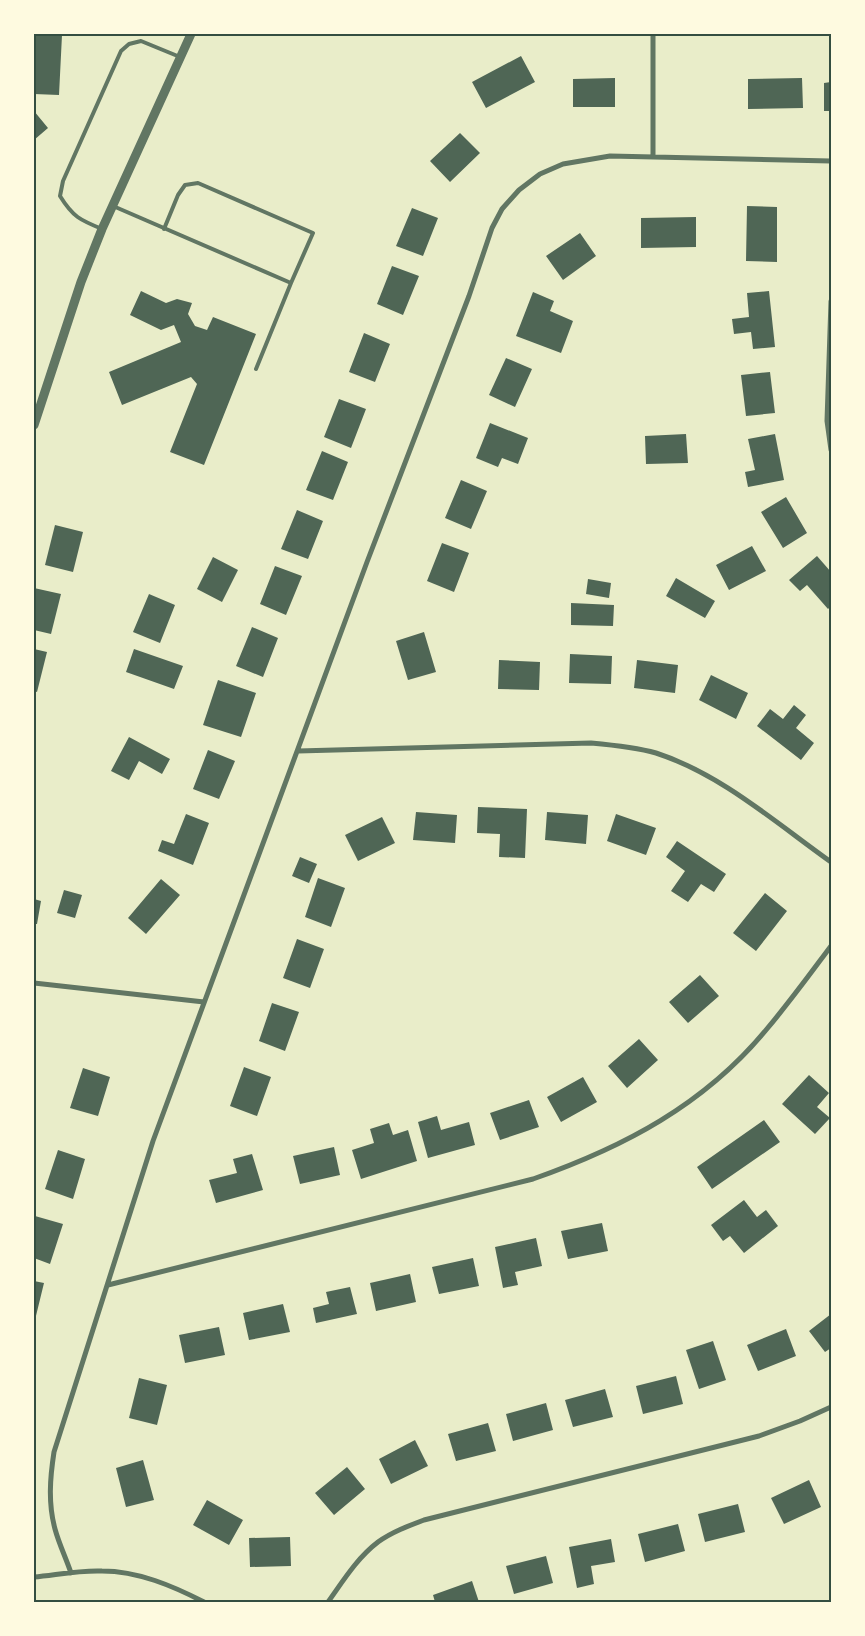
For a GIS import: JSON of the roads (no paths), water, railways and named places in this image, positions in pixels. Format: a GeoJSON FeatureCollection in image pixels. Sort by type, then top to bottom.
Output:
{"type":"FeatureCollection","features":[{"type":"Feature","properties":{"kind":"street"},"geometry":{"type":"LineString","coordinates":[[34,425],[81,282],[102,229],[191,34]]}},
{"type":"Feature","properties":{"kind":"street"},"geometry":{"type":"LineString","coordinates":[[653,34],[653,158]]}},
{"type":"Feature","properties":{"kind":"street"},"geometry":{"type":"LineString","coordinates":[[71,1573],[55,1528],[50,1503],[50,1477],[54,1452],[153,1141],[367,562],[469,296],[492,228],[502,209],[519,190],[540,174],[563,164],[610,156],[831,161]]}},
{"type":"Feature","properties":{"kind":"street"},"geometry":{"type":"LineString","coordinates":[[831,301],[827,421],[831,450]]}},
{"type":"Feature","properties":{"kind":"street"},"geometry":{"type":"LineString","coordinates":[[298,751],[591,743],[621,746],[655,753],[691,767],[732,791],[831,862]]}},
{"type":"Feature","properties":{"kind":"street"},"geometry":{"type":"LineString","coordinates":[[108,1285],[533,1178],[578,1163],[617,1146],[680,1108],[707,1088],[736,1062],[766,1031],[831,946]]}},
{"type":"Feature","properties":{"kind":"street"},"geometry":{"type":"LineString","coordinates":[[34,983],[204,1002]]}},
{"type":"Feature","properties":{"kind":"street"},"geometry":{"type":"LineString","coordinates":[[328,1602],[362,1557],[378,1542],[400,1529],[424,1520],[759,1436],[831,1407]]}},
{"type":"Feature","properties":{"kind":"street"},"geometry":{"type":"LineString","coordinates":[[34,1577],[104,1570],[122,1572],[155,1580],[204,1602]]}},
{"type":"Feature","properties":{"kind":"lane"},"geometry":{"type":"LineString","coordinates":[[102,229],[78,219],[67,208],[60,196],[64,181],[121,51],[129,44],[141,41],[180,57]]}},
{"type":"Feature","properties":{"kind":"lane"},"geometry":{"type":"LineString","coordinates":[[164,229],[178,195],[185,185],[198,183],[313,234],[256,369]]}},
{"type":"Feature","properties":{"kind":"lane"},"geometry":{"type":"LineString","coordinates":[[113,206],[291,283]]}}]}
